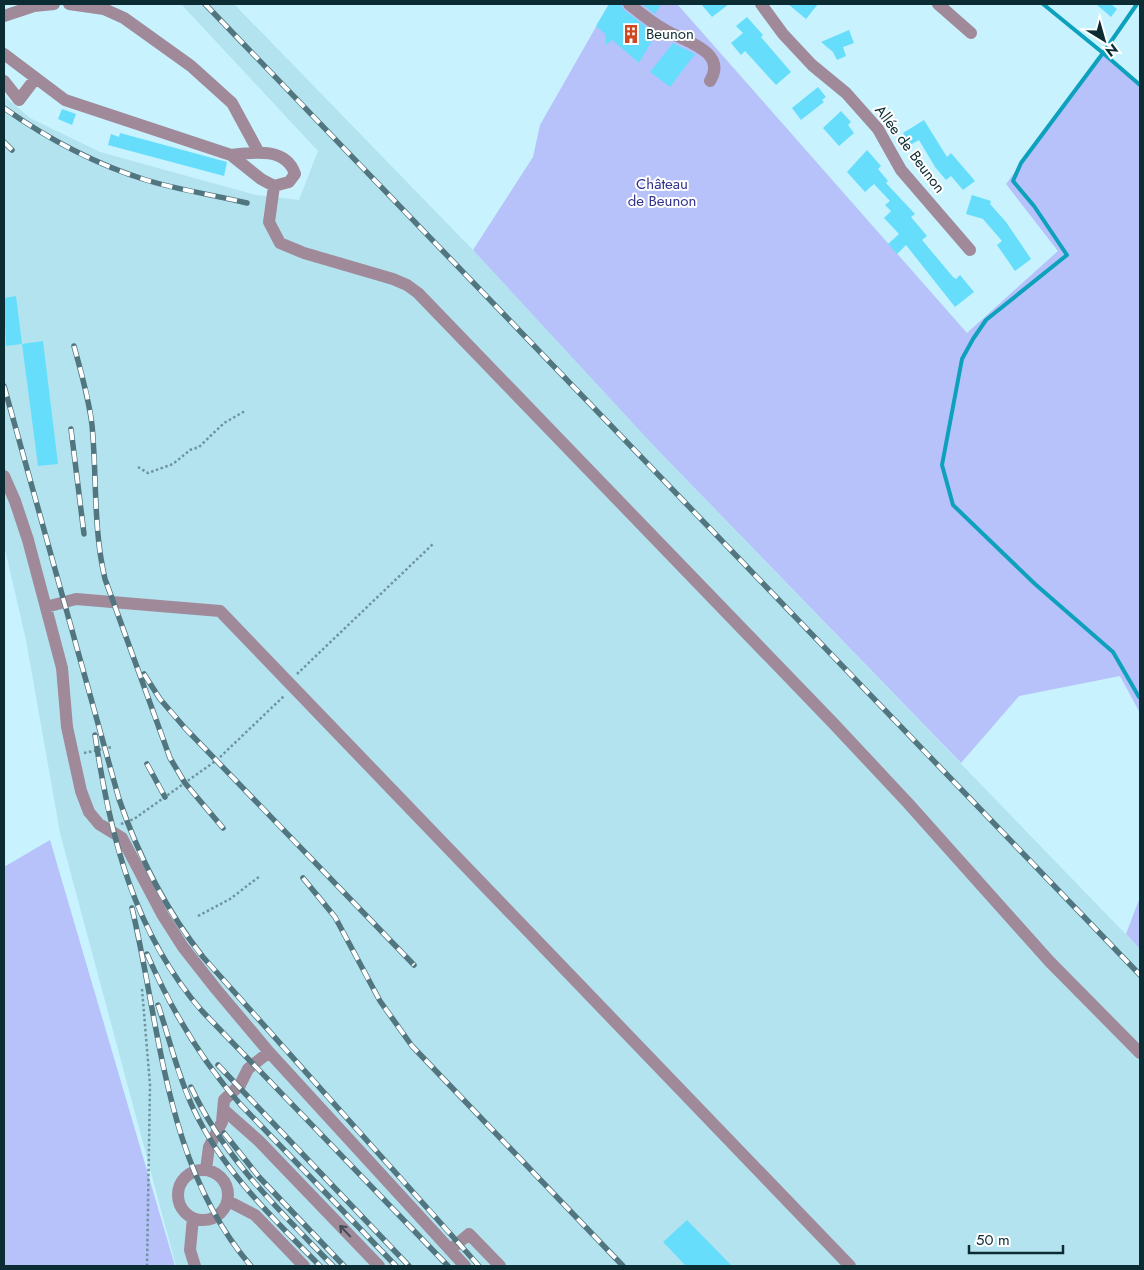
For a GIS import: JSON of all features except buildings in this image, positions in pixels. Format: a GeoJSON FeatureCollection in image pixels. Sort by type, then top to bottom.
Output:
{"type":"FeatureCollection","features":[{"type":"Feature","properties":{"kind":"street"},"geometry":{"type":"LineString","coordinates":[[4,16],[34,6],[54,4]]}},
{"type":"Feature","properties":{"kind":"street"},"geometry":{"type":"LineString","coordinates":[[69,4],[104,10],[124,18],[191,66],[232,103],[258,151]]}},
{"type":"Feature","properties":{"kind":"street"},"geometry":{"type":"LineString","coordinates":[[629,4],[666,31],[698,45],[710,56],[715,66],[710,81]]}},
{"type":"Feature","properties":{"kind":"street","name":"Allée de Beunon"},"geometry":{"type":"LineString","coordinates":[[761,4],[783,34],[812,65],[846,94],[878,129],[901,170],[970,250]]}},
{"type":"Feature","properties":{"kind":"street"},"geometry":{"type":"LineString","coordinates":[[938,4],[971,34]]}},
{"type":"Feature","properties":{"kind":"street"},"geometry":{"type":"LineString","coordinates":[[4,54],[65,100],[232,155],[261,179],[274,186],[289,182],[295,174],[291,164],[280,156],[258,151],[232,155]]}},
{"type":"Feature","properties":{"kind":"street"},"geometry":{"type":"LineString","coordinates":[[4,81],[19,100],[35,79]]}},
{"type":"Feature","properties":{"kind":"street"},"geometry":{"type":"LineString","coordinates":[[274,186],[269,222],[280,243],[304,253],[393,279],[407,285],[418,293],[833,722],[1050,962],[1140,1052]]}},
{"type":"Feature","properties":{"kind":"street"},"geometry":{"type":"LineString","coordinates":[[4,476],[16,501],[28,540],[62,668],[67,727],[81,791],[89,812],[99,824],[117,833],[122,838],[140,876],[183,947],[269,1052],[465,1266]]}},
{"type":"Feature","properties":{"kind":"street"},"geometry":{"type":"LineString","coordinates":[[46,607],[76,599],[220,611],[850,1266]]}},
{"type":"Feature","properties":{"kind":"street"},"geometry":{"type":"LineString","coordinates":[[206,1170],[209,1147],[221,1128],[227,1097],[240,1085],[248,1069],[269,1052]]}},
{"type":"Feature","properties":{"kind":"street"},"geometry":{"type":"LineString","coordinates":[[224,1110],[259,1141],[379,1266]]}},
{"type":"Feature","properties":{"kind":"street"},"geometry":{"type":"LineString","coordinates":[[206,1170],[221,1176],[229,1192],[228,1200],[226,1207],[216,1217],[208,1220],[193,1218],[180,1207],[178,1190],[186,1176],[193,1171],[206,1170]]}},
{"type":"Feature","properties":{"kind":"street"},"geometry":{"type":"LineString","coordinates":[[228,1200],[255,1215],[304,1266]]}},
{"type":"Feature","properties":{"kind":"street"},"geometry":{"type":"LineString","coordinates":[[193,1218],[190,1250],[195,1266]]}},
{"type":"Feature","properties":{"kind":"street"},"geometry":{"type":"LineString","coordinates":[[450,1250],[469,1234],[500,1266]]}},
{"type":"Feature","properties":{"kind":"path"},"geometry":{"type":"LineString","coordinates":[[138,468],[148,473],[167,467],[190,450],[199,447],[224,423],[245,412]]}},
{"type":"Feature","properties":{"kind":"path"},"geometry":{"type":"LineString","coordinates":[[117,833],[116,826],[134,819],[217,760],[434,543]]}},
{"type":"Feature","properties":{"kind":"path"},"geometry":{"type":"LineString","coordinates":[[73,755],[112,747]]}},
{"type":"Feature","properties":{"kind":"path"},"geometry":{"type":"LineString","coordinates":[[198,916],[230,899],[260,876]]}},
{"type":"Feature","properties":{"kind":"path"},"geometry":{"type":"LineString","coordinates":[[142,989],[150,1085],[147,1266]]}},
{"type":"Feature","properties":{"kind":"shaded area"},"geometry":{"type":"Polygon","coordinates":[[[181,4],[234,4],[473,250],[653,445],[1140,949],[1140,1266],[176,1266],[60,833],[26,640],[4,545],[4,96],[30,118],[100,152],[256,195],[299,200],[318,151],[181,4]]]}},
{"type":"Feature","properties":{"kind":"green space","name":"Château de Beunon"},"geometry":{"type":"Polygon","coordinates":[[[609,4],[678,5],[967,333],[1058,251],[1006,184],[1103,53],[1140,85],[1140,713],[1120,676],[1019,696],[961,763],[653,445],[473,250],[533,157],[540,125],[609,4]]]}},
{"type":"Feature","properties":{"kind":"green space"},"geometry":{"type":"Polygon","coordinates":[[[50,840],[175,1266],[4,1266],[4,867],[50,840]]]}},
{"type":"Feature","properties":{"kind":"green space"},"geometry":{"type":"Polygon","coordinates":[[[1140,897],[1140,949],[1126,934],[1140,897]]]}},
{"type":"Feature","properties":{"kind":"waterway"},"geometry":{"type":"LineString","coordinates":[[1043,4],[1103,53],[1021,163],[1013,181],[1034,206],[1067,255],[986,320],[973,339],[962,359],[942,465],[953,505],[1035,584],[1113,652],[1139,697]]}},
{"type":"Feature","properties":{"kind":"waterway"},"geometry":{"type":"LineString","coordinates":[[1137,4],[1103,53],[1140,85]]}},
{"type":"Feature","properties":{"kind":"railway"},"geometry":{"type":"LineString","coordinates":[[205,4],[1140,975]]}},
{"type":"Feature","properties":{"kind":"railway"},"geometry":{"type":"LineString","coordinates":[[4,108],[72,150],[127,174],[158,184],[247,203]]}},
{"type":"Feature","properties":{"kind":"railway"},"geometry":{"type":"LineString","coordinates":[[4,142],[12,150]]}},
{"type":"Feature","properties":{"kind":"railway"},"geometry":{"type":"LineString","coordinates":[[74,346],[87,395],[92,425],[97,522],[105,579],[170,758],[185,783],[223,828]]}},
{"type":"Feature","properties":{"kind":"railway"},"geometry":{"type":"LineString","coordinates":[[4,386],[119,799],[135,841],[154,882],[189,939],[203,957],[479,1266]]}},
{"type":"Feature","properties":{"kind":"railway"},"geometry":{"type":"LineString","coordinates":[[71,429],[84,534]]}},
{"type":"Feature","properties":{"kind":"railway"},"geometry":{"type":"LineString","coordinates":[[144,674],[160,699],[185,728],[414,965]]}},
{"type":"Feature","properties":{"kind":"railway"},"geometry":{"type":"LineString","coordinates":[[95,735],[108,810],[129,882],[142,916],[178,981],[202,1011],[448,1266]]}},
{"type":"Feature","properties":{"kind":"railway"},"geometry":{"type":"LineString","coordinates":[[147,764],[165,797]]}},
{"type":"Feature","properties":{"kind":"railway"},"geometry":{"type":"LineString","coordinates":[[303,878],[335,917],[380,1001],[412,1046],[623,1266]]}},
{"type":"Feature","properties":{"kind":"railway"},"geometry":{"type":"LineString","coordinates":[[132,908],[170,1096],[183,1141],[200,1185],[222,1227],[251,1266]]}},
{"type":"Feature","properties":{"kind":"railway"},"geometry":{"type":"LineString","coordinates":[[147,954],[176,1013],[212,1069],[226,1087],[240,1104],[396,1266]]}},
{"type":"Feature","properties":{"kind":"railway"},"geometry":{"type":"LineString","coordinates":[[158,1005],[183,1085],[194,1110],[219,1153],[250,1193],[320,1266]]}},
{"type":"Feature","properties":{"kind":"railway"},"geometry":{"type":"LineString","coordinates":[[218,1065],[409,1266]]}},
{"type":"Feature","properties":{"kind":"railway"},"geometry":{"type":"LineString","coordinates":[[191,1087],[204,1113],[236,1160],[273,1203],[333,1266]]}},
{"type":"Feature","properties":{"kind":"railway"},"geometry":{"type":"LineString","coordinates":[[224,1133],[259,1177],[344,1266]]}},
{"type":"Feature","properties":{"kind":"place","name":"Beunon"},"geometry":{"type":"Point","coordinates":[631,34]}}]}
